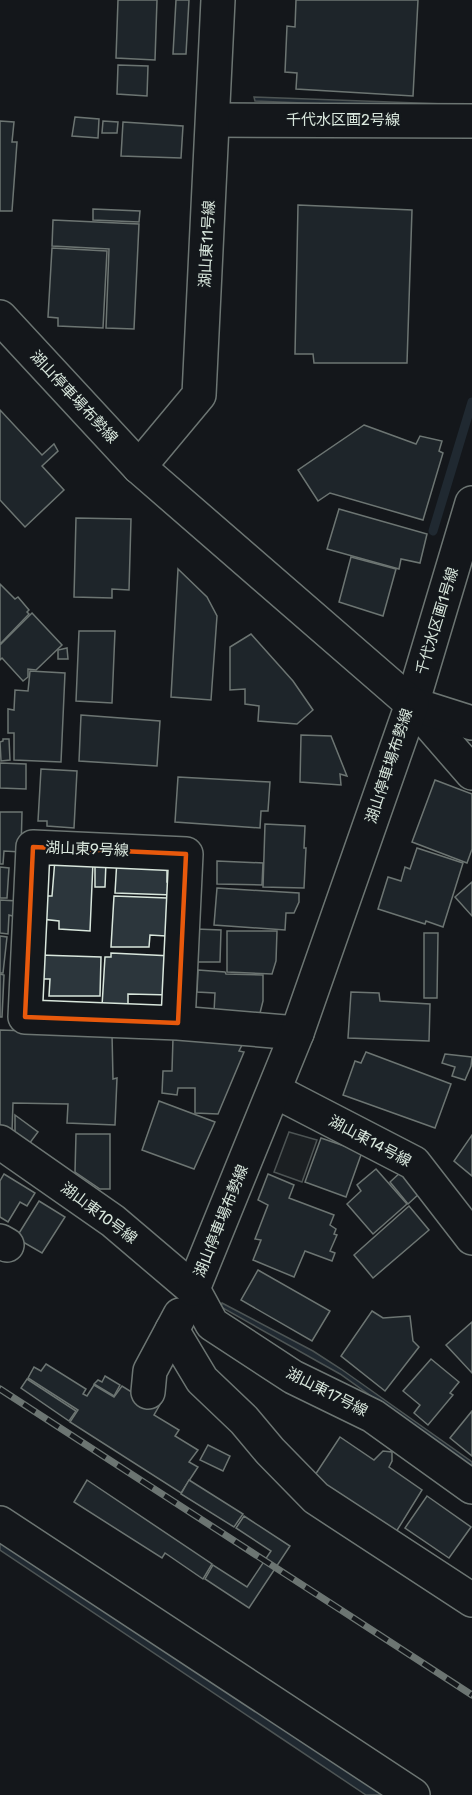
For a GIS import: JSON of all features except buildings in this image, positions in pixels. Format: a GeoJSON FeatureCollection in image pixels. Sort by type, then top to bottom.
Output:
{"type":"FeatureCollection","features":[{"type":"Feature","properties":{"kind":"street","name":"湖山東11号線"},"geometry":{"type":"LineString","coordinates":[[139,467],[199,395],[218,0]]}},
{"type":"Feature","properties":{"kind":"street","name":"千代水区画2号線"},"geometry":{"type":"LineString","coordinates":[[214,120],[472,121]]}},
{"type":"Feature","properties":{"kind":"street","name":"湖山停車場布勢線"},"geometry":{"type":"LineString","coordinates":[[0,317],[139,467],[412,704],[297,1033],[194,1289],[150,1371],[148,1392]]}},
{"type":"Feature","properties":{"kind":"street","name":"千代水区画1号線"},"geometry":{"type":"LineString","coordinates":[[412,704],[472,503]]}},
{"type":"Feature","properties":{"kind":"street"},"geometry":{"type":"LineString","coordinates":[[412,704],[472,723]]}},
{"type":"Feature","properties":{"kind":"street"},"geometry":{"type":"LineString","coordinates":[[412,704],[472,773]]}},
{"type":"Feature","properties":{"kind":"street","name":"湖山東9号線"},"geometry":{"type":"LineString","coordinates":[[178,1023],[186,854],[33,847],[25,1017],[178,1023],[297,1033]]}},
{"type":"Feature","properties":{"kind":"street","name":"湖山東14号線"},"geometry":{"type":"LineString","coordinates":[[274,1091],[414,1163],[472,1239]]}},
{"type":"Feature","properties":{"kind":"street","name":"湖山東10号線"},"geometry":{"type":"LineString","coordinates":[[0,1142],[113,1221],[194,1289]]}},
{"type":"Feature","properties":{"kind":"street","name":"湖山東17号線"},"geometry":{"type":"LineString","coordinates":[[194,1289],[212,1324],[293,1377],[373,1416],[472,1487]]}},
{"type":"Feature","properties":{"kind":"street"},"geometry":{"type":"LineString","coordinates":[[172,1330],[202,1380],[244,1420],[270,1451],[316,1498],[472,1600]]}},
{"type":"Feature","properties":{"kind":"street"},"geometry":{"type":"LineString","coordinates":[[0,1523],[413,1795]]}},
{"type":"Feature","properties":{"kind":"highlighted area"},"geometry":{"type":"Polygon","coordinates":[[[33,847],[186,854],[178,1023],[25,1017],[33,847]]]}},
{"type":"Feature","properties":{"kind":"shaded area"},"geometry":{"type":"Polygon","coordinates":[[[289,1132],[317,1140],[302,1182],[274,1172],[289,1132]]]}},
{"type":"Feature","properties":{"kind":"water"},"geometry":{"type":"Polygon","coordinates":[[[254,97],[472,105],[472,110],[255,101],[254,97]]]}},
{"type":"Feature","properties":{"kind":"water"},"geometry":{"type":"Polygon","coordinates":[[[222,1303],[313,1351],[341,1369],[472,1462],[472,1468],[340,1374],[221,1307],[222,1303]]]}},
{"type":"Feature","properties":{"kind":"water"},"geometry":{"type":"Polygon","coordinates":[[[0,1531],[398,1795],[366,1795],[0,1550],[0,1531]]]}},
{"type":"Feature","properties":{"kind":"waterway"},"geometry":{"type":"LineString","coordinates":[[433,531],[472,402]]}},
{"type":"Feature","properties":{"kind":"railway"},"geometry":{"type":"LineString","coordinates":[[0,1389],[472,1695]]}}]}
